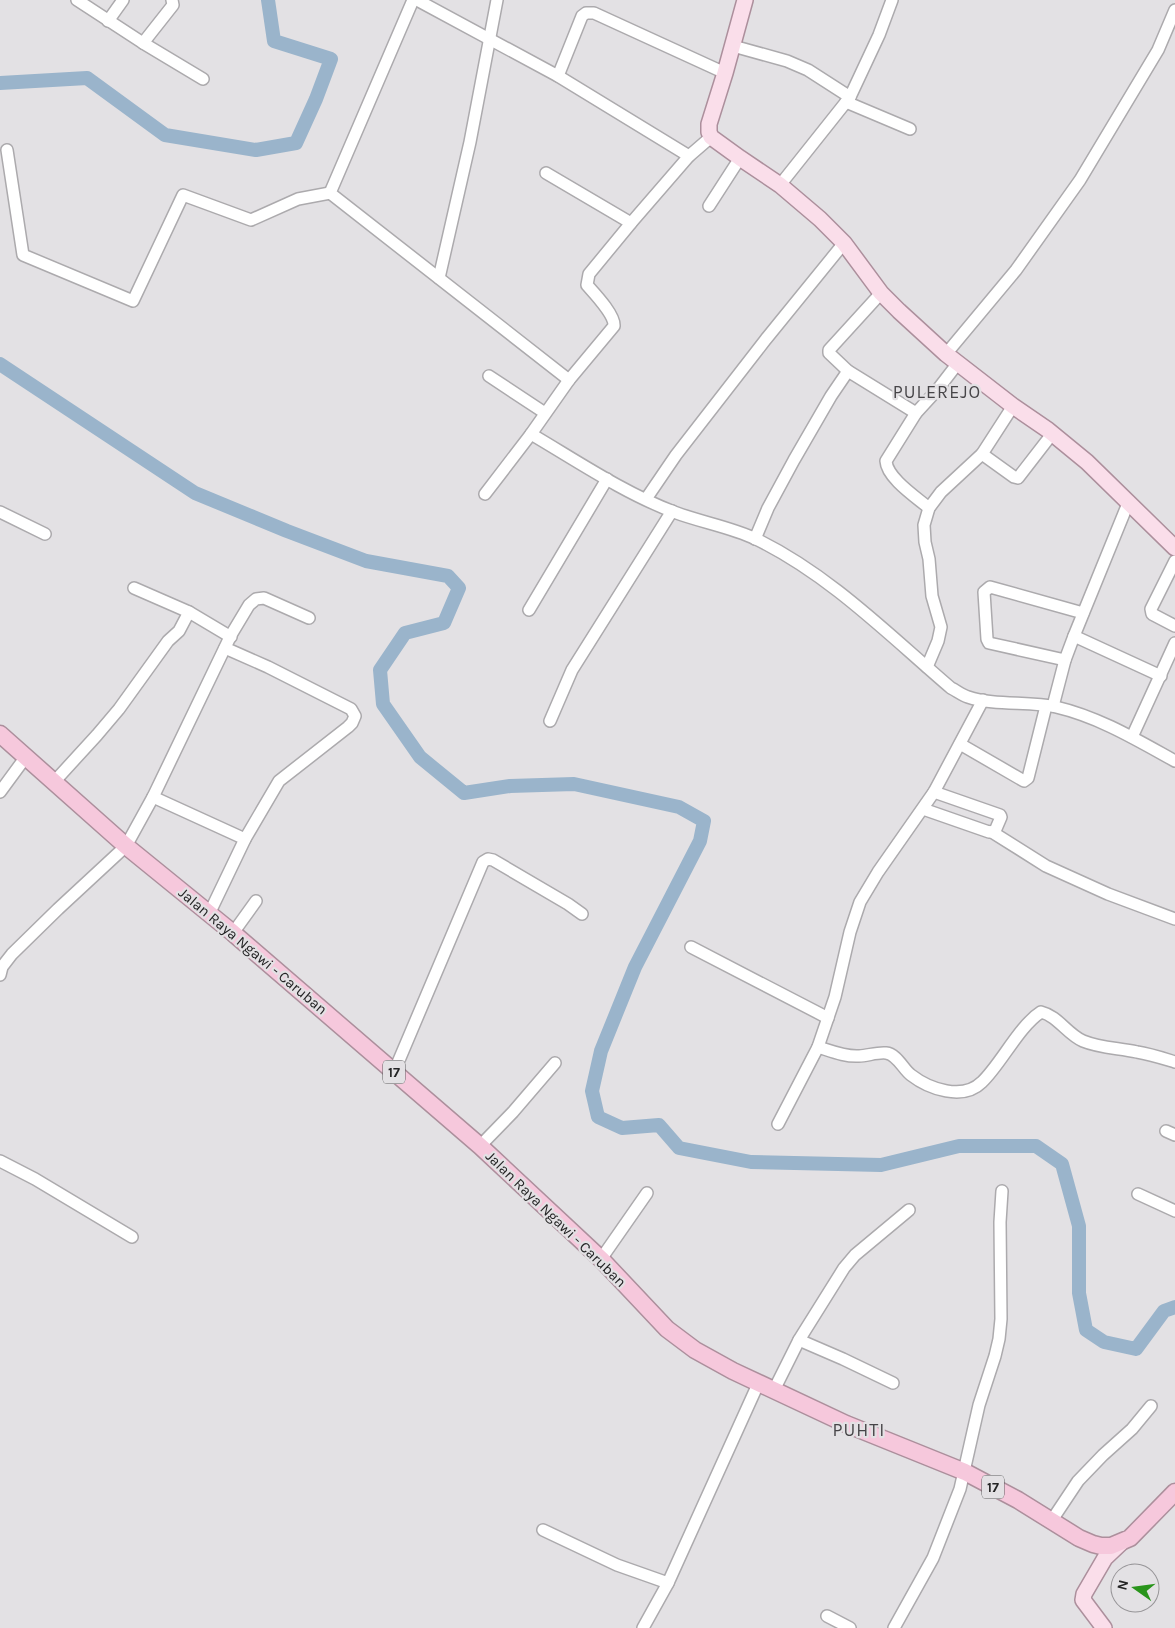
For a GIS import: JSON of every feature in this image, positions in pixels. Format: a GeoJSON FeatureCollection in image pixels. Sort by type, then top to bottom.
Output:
{"type":"FeatureCollection","features":[{"type":"Feature","properties":{"kind":"highway","name":"Jalan Raya Ngawi - Caruban"},"geometry":{"type":"LineString","coordinates":[[0,734],[126,846],[233,933],[480,1146],[601,1259],[674,1336],[708,1358],[854,1427],[965,1472],[1018,1500],[1079,1538],[1093,1544],[1111,1546],[1130,1538],[1175,1492]]}},
{"type":"Feature","properties":{"kind":"main road"},"geometry":{"type":"LineString","coordinates":[[745,0],[709,124],[711,137],[780,185],[820,219],[844,243],[881,293],[952,358],[1087,462],[1175,548]]}},
{"type":"Feature","properties":{"kind":"main road"},"geometry":{"type":"LineString","coordinates":[[1104,1628],[1083,1600],[1084,1594],[1101,1563],[1124,1540]]}},
{"type":"Feature","properties":{"kind":"main road"},"geometry":{"type":"LineString","coordinates":[[1093,1544],[1098,1551],[1101,1563]]}},
{"type":"Feature","properties":{"kind":"street"},"geometry":{"type":"LineString","coordinates":[[77,0],[203,79]]}},
{"type":"Feature","properties":{"kind":"street"},"geometry":{"type":"LineString","coordinates":[[108,21],[123,0]]}},
{"type":"Feature","properties":{"kind":"street"},"geometry":{"type":"LineString","coordinates":[[143,43],[173,5],[172,0]]}},
{"type":"Feature","properties":{"kind":"street"},"geometry":{"type":"LineString","coordinates":[[330,193],[413,0]]}},
{"type":"Feature","properties":{"kind":"street"},"geometry":{"type":"LineString","coordinates":[[418,0],[558,76],[689,156]]}},
{"type":"Feature","properties":{"kind":"street"},"geometry":{"type":"LineString","coordinates":[[440,278],[470,142],[497,0]]}},
{"type":"Feature","properties":{"kind":"street"},"geometry":{"type":"LineString","coordinates":[[780,185],[848,99],[879,35],[892,0]]}},
{"type":"Feature","properties":{"kind":"street"},"geometry":{"type":"LineString","coordinates":[[929,508],[893,477],[886,467],[886,461],[916,413],[938,389],[952,358],[1087,170],[1158,50],[1175,10]]}},
{"type":"Feature","properties":{"kind":"street"},"geometry":{"type":"LineString","coordinates":[[558,76],[582,16],[589,12],[642,34],[725,73]]}},
{"type":"Feature","properties":{"kind":"street"},"geometry":{"type":"LineString","coordinates":[[733,46],[787,61],[808,70],[828,81],[848,99],[910,129]]}},
{"type":"Feature","properties":{"kind":"street"},"geometry":{"type":"LineString","coordinates":[[485,494],[569,380],[614,326],[615,322],[587,285],[588,274],[689,156],[711,137]]}},
{"type":"Feature","properties":{"kind":"street"},"geometry":{"type":"LineString","coordinates":[[7,150],[22,255],[133,301],[183,195],[251,220],[298,199],[330,193],[569,380]]}},
{"type":"Feature","properties":{"kind":"street"},"geometry":{"type":"LineString","coordinates":[[709,206],[740,158]]}},
{"type":"Feature","properties":{"kind":"street"},"geometry":{"type":"LineString","coordinates":[[546,173],[631,222]]}},
{"type":"Feature","properties":{"kind":"street"},"geometry":{"type":"LineString","coordinates":[[646,499],[676,455],[766,339],[844,243]]}},
{"type":"Feature","properties":{"kind":"street"},"geometry":{"type":"LineString","coordinates":[[881,293],[829,350],[829,353],[848,371],[916,413]]}},
{"type":"Feature","properties":{"kind":"street"},"geometry":{"type":"LineString","coordinates":[[755,539],[768,508],[794,460],[831,396],[848,371]]}},
{"type":"Feature","properties":{"kind":"street"},"geometry":{"type":"LineString","coordinates":[[489,376],[545,413]]}},
{"type":"Feature","properties":{"kind":"street"},"geometry":{"type":"LineString","coordinates":[[927,667],[938,641],[941,627],[932,596],[929,559],[925,542],[924,525],[929,508],[941,492],[982,454],[1013,406]]}},
{"type":"Feature","properties":{"kind":"street"},"geometry":{"type":"LineString","coordinates":[[531,434],[607,479],[646,499],[672,511],[755,539],[805,568],[840,592],[927,667],[962,694],[982,700],[1049,706],[1086,715],[1132,737],[1175,761]]}},
{"type":"Feature","properties":{"kind":"street"},"geometry":{"type":"LineString","coordinates":[[982,454],[1018,478],[1052,434]]}},
{"type":"Feature","properties":{"kind":"street"},"geometry":{"type":"LineString","coordinates":[[529,610],[607,479]]}},
{"type":"Feature","properties":{"kind":"street"},"geometry":{"type":"LineString","coordinates":[[960,744],[1024,781],[1028,778],[1049,706],[1074,636],[1129,501]]}},
{"type":"Feature","properties":{"kind":"street"},"geometry":{"type":"LineString","coordinates":[[550,721],[572,670],[672,511]]}},
{"type":"Feature","properties":{"kind":"street"},"geometry":{"type":"LineString","coordinates":[[0,512],[45,534]]}},
{"type":"Feature","properties":{"kind":"street"},"geometry":{"type":"LineString","coordinates":[[1175,562],[1151,610],[1152,614],[1175,626]]}},
{"type":"Feature","properties":{"kind":"street"},"geometry":{"type":"LineString","coordinates":[[1066,660],[989,643],[987,639],[984,592],[990,587],[1083,613]]}},
{"type":"Feature","properties":{"kind":"street"},"geometry":{"type":"LineString","coordinates":[[134,588],[189,612],[231,637]]}},
{"type":"Feature","properties":{"kind":"street"},"geometry":{"type":"LineString","coordinates":[[0,975],[2,967],[18,949],[126,846],[153,797],[225,648],[249,605],[256,598],[264,598],[309,618]]}},
{"type":"Feature","properties":{"kind":"street"},"geometry":{"type":"LineString","coordinates":[[54,782],[119,709],[168,641],[180,631],[189,612]]}},
{"type":"Feature","properties":{"kind":"street"},"geometry":{"type":"LineString","coordinates":[[1074,636],[1161,676]]}},
{"type":"Feature","properties":{"kind":"street"},"geometry":{"type":"LineString","coordinates":[[1132,737],[1175,643]]}},
{"type":"Feature","properties":{"kind":"street"},"geometry":{"type":"LineString","coordinates":[[209,914],[245,839],[280,781],[348,727],[352,723],[354,716],[351,709],[268,667],[225,648]]}},
{"type":"Feature","properties":{"kind":"street"},"geometry":{"type":"LineString","coordinates":[[778,1124],[818,1047],[841,975],[850,932],[860,902],[878,872],[934,792],[982,700]]}},
{"type":"Feature","properties":{"kind":"street"},"geometry":{"type":"LineString","coordinates":[[0,792],[25,758]]}},
{"type":"Feature","properties":{"kind":"street"},"geometry":{"type":"LineString","coordinates":[[934,792],[1000,815],[1001,817],[992,832]]}},
{"type":"Feature","properties":{"kind":"street"},"geometry":{"type":"LineString","coordinates":[[153,797],[245,839]]}},
{"type":"Feature","properties":{"kind":"street"},"geometry":{"type":"LineString","coordinates":[[923,809],[992,832],[1046,866],[1108,894],[1175,920]]}},
{"type":"Feature","properties":{"kind":"street"},"geometry":{"type":"LineString","coordinates":[[394,1072],[483,862],[488,859],[493,860],[582,914]]}},
{"type":"Feature","properties":{"kind":"street"},"geometry":{"type":"LineString","coordinates":[[233,933],[256,901]]}},
{"type":"Feature","properties":{"kind":"street"},"geometry":{"type":"LineString","coordinates":[[691,947],[828,1018]]}},
{"type":"Feature","properties":{"kind":"street"},"geometry":{"type":"LineString","coordinates":[[818,1047],[839,1054],[854,1056],[885,1053],[892,1055],[910,1074],[922,1082],[936,1088],[954,1092],[968,1091],[981,1083],[1021,1033],[1041,1012],[1048,1014],[1085,1042],[1100,1047],[1137,1052],[1175,1062]]}},
{"type":"Feature","properties":{"kind":"street"},"geometry":{"type":"LineString","coordinates":[[480,1146],[513,1112],[555,1063]]}},
{"type":"Feature","properties":{"kind":"street"},"geometry":{"type":"LineString","coordinates":[[0,1161],[45,1185],[132,1237]]}},
{"type":"Feature","properties":{"kind":"street"},"geometry":{"type":"LineString","coordinates":[[894,1628],[933,1558],[946,1529],[965,1472],[979,1405],[989,1378],[999,1339],[1002,1191]]}},
{"type":"Feature","properties":{"kind":"street"},"geometry":{"type":"LineString","coordinates":[[601,1259],[647,1193]]}},
{"type":"Feature","properties":{"kind":"street"},"geometry":{"type":"LineString","coordinates":[[1138,1194],[1175,1211]]}},
{"type":"Feature","properties":{"kind":"street"},"geometry":{"type":"LineString","coordinates":[[774,1390],[798,1340],[844,1268],[855,1256],[909,1210]]}},
{"type":"Feature","properties":{"kind":"street"},"geometry":{"type":"LineString","coordinates":[[798,1340],[893,1382]]}},
{"type":"Feature","properties":{"kind":"street"},"geometry":{"type":"LineString","coordinates":[[643,1628],[668,1583],[759,1382]]}},
{"type":"Feature","properties":{"kind":"street"},"geometry":{"type":"LineString","coordinates":[[1052,1520],[1078,1481],[1132,1429],[1151,1406]]}},
{"type":"Feature","properties":{"kind":"street"},"geometry":{"type":"LineString","coordinates":[[543,1530],[617,1565],[668,1583]]}},
{"type":"Feature","properties":{"kind":"street"},"geometry":{"type":"LineString","coordinates":[[827,1616],[850,1628]]}},
{"type":"Feature","properties":{"kind":"waterway"},"geometry":{"type":"LineString","coordinates":[[0,83],[87,78],[165,135],[256,150],[296,143],[316,99],[331,59],[274,41],[268,0]]}},
{"type":"Feature","properties":{"kind":"waterway"},"geometry":{"type":"LineString","coordinates":[[0,364],[195,493],[366,561],[448,576],[459,588],[444,623],[405,633],[380,670],[383,704],[420,757],[464,793],[510,786],[574,784],[679,807],[704,821],[700,841],[635,967],[601,1051],[592,1091],[598,1117],[622,1128],[659,1125],[679,1148],[751,1162],[881,1165],[959,1146],[1036,1146],[1062,1164],[1079,1226],[1079,1293],[1086,1330],[1104,1342],[1136,1349],[1164,1311],[1175,1307]]}},
{"type":"Feature","properties":{"kind":"district","name":"PULEREJO"},"geometry":{"type":"Point","coordinates":[937,392]}},
{"type":"Feature","properties":{"kind":"district","name":"PUHTI"},"geometry":{"type":"Point","coordinates":[859,1430]}}]}
